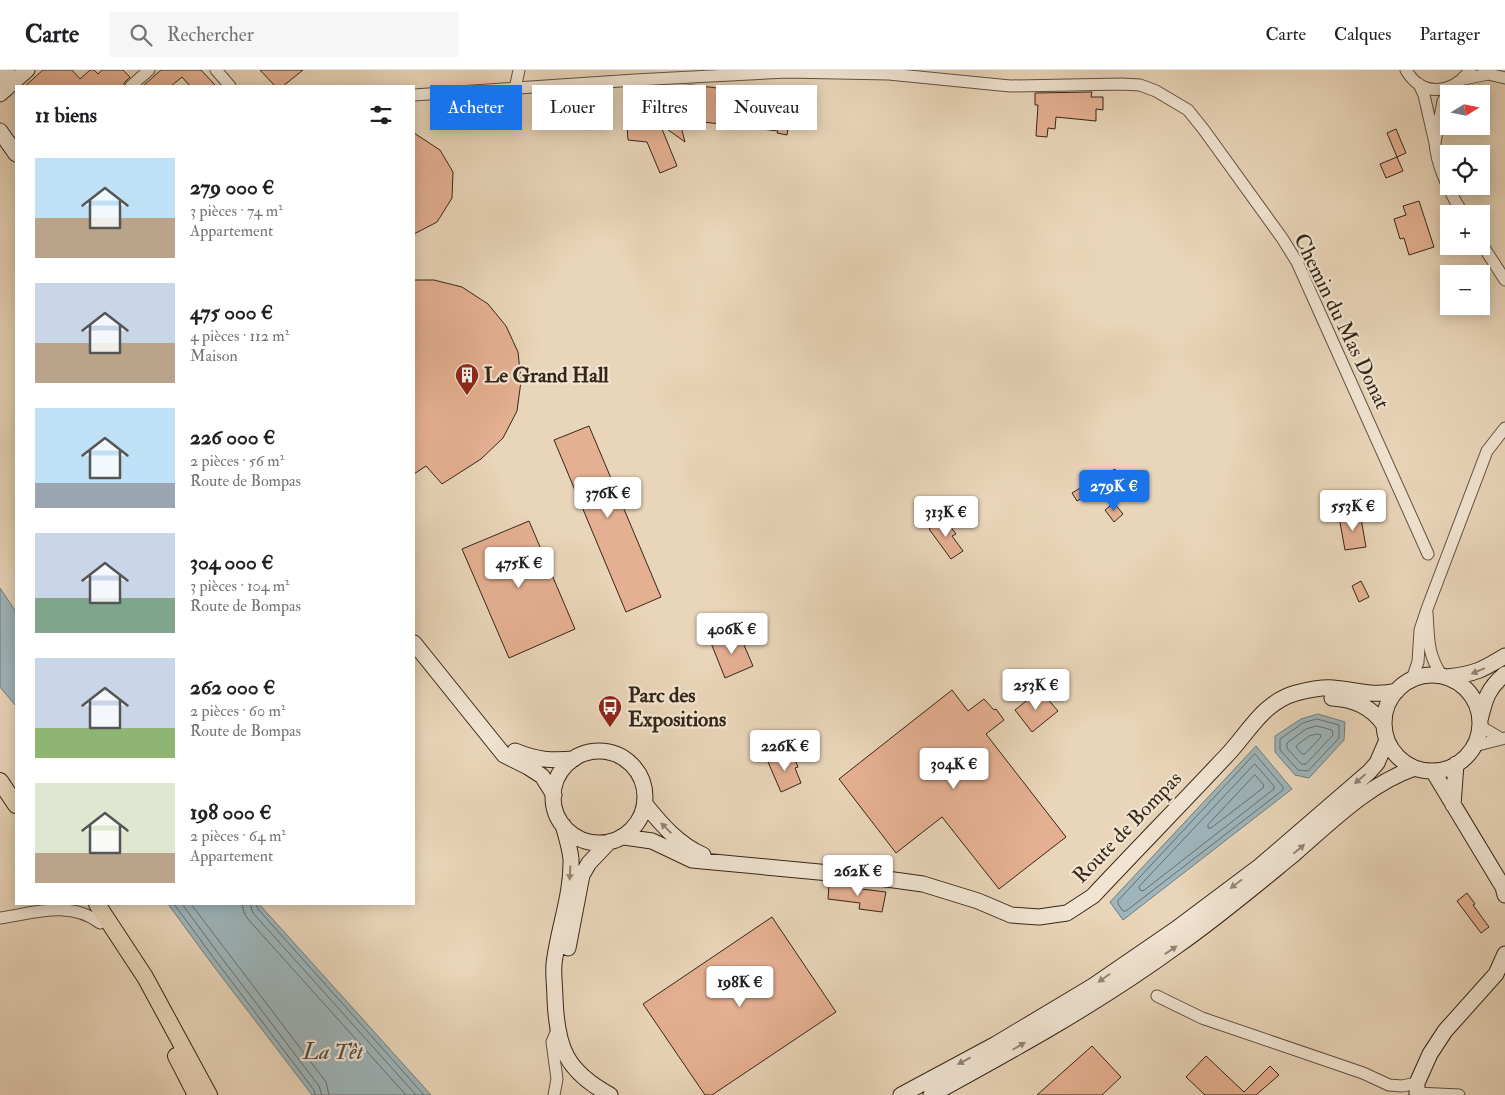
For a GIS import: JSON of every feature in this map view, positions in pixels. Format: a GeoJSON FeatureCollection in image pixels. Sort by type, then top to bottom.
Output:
{"type":"FeatureCollection","features":[{"type":"Feature","properties":{"kind":"main road"},"geometry":{"type":"LineString","coordinates":[[0,76],[7,70]]}},
{"type":"Feature","properties":{"kind":"main road"},"geometry":{"type":"LineString","coordinates":[[0,94],[26,70]]}},
{"type":"Feature","properties":{"kind":"main road"},"geometry":{"type":"LineString","coordinates":[[0,131],[15,153]]}},
{"type":"Feature","properties":{"kind":"main road"},"geometry":{"type":"LineString","coordinates":[[415,644],[504,755],[542,776],[554,795]]}},
{"type":"Feature","properties":{"kind":"main road"},"geometry":{"type":"LineString","coordinates":[[901,1095],[996,1044],[1093,986],[1210,904],[1260,866],[1377,763],[1386,732],[1386,712],[1390,701],[1397,691],[1412,679],[1427,675],[1444,677],[1480,671],[1505,656]]}},
{"type":"Feature","properties":{"kind":"main road"},"geometry":{"type":"LineString","coordinates":[[1386,732],[1394,752],[1403,761],[1416,768],[1433,771],[1445,769],[1456,764],[1467,756],[1474,746],[1486,696],[1505,674]]}},
{"type":"Feature","properties":{"kind":"main road"},"geometry":{"type":"LineString","coordinates":[[1444,677],[1460,684],[1470,694],[1477,707],[1480,724]]}},
{"type":"Feature","properties":{"kind":"main road","name":"Route de Bompas"},"geometry":{"type":"LineString","coordinates":[[624,837],[652,841],[692,860],[872,877],[923,884],[978,901],[1011,915],[1039,917],[1067,912],[1093,896],[1230,752],[1260,716],[1276,702],[1294,694],[1319,688],[1333,688],[1366,694],[1386,694],[1397,691]]}},
{"type":"Feature","properties":{"kind":"main road","name":"Route de Bompas"},"geometry":{"type":"LineString","coordinates":[[1230,752],[1281,710],[1299,701],[1319,697],[1339,698],[1363,706],[1377,714],[1386,732]]}},
{"type":"Feature","properties":{"kind":"main road"},"geometry":{"type":"LineString","coordinates":[[490,736],[508,748],[533,758],[553,761],[574,759]]}},
{"type":"Feature","properties":{"kind":"main road"},"geometry":{"type":"LineString","coordinates":[[563,826],[584,841],[596,844],[624,837],[634,828],[641,817],[645,804],[645,791],[641,778],[634,768],[620,756],[608,752],[585,754],[574,759],[563,769],[556,781],[554,795],[556,811],[563,826],[571,857],[570,881],[554,966],[557,1030],[564,1051],[578,1072],[593,1085],[610,1095]]}},
{"type":"Feature","properties":{"kind":"main road"},"geometry":{"type":"LineString","coordinates":[[1454,805],[1456,764]]}},
{"type":"Feature","properties":{"kind":"main road"},"geometry":{"type":"LineString","coordinates":[[931,1095],[1086,1007],[1177,946],[1268,876],[1350,806],[1391,778],[1416,768]]}},
{"type":"Feature","properties":{"kind":"main road"},"geometry":{"type":"LineString","coordinates":[[1433,771],[1503,887],[1505,895]]}},
{"type":"Feature","properties":{"kind":"main road"},"geometry":{"type":"LineString","coordinates":[[0,781],[15,799]]}},
{"type":"Feature","properties":{"kind":"main road"},"geometry":{"type":"LineString","coordinates":[[0,781],[15,804]]}},
{"type":"Feature","properties":{"kind":"main road","name":"Route de Bompas"},"geometry":{"type":"LineString","coordinates":[[645,804],[660,824],[676,838],[696,852],[722,862]]}},
{"type":"Feature","properties":{"kind":"main road"},"geometry":{"type":"LineString","coordinates":[[556,1006],[582,875],[589,863],[609,842]]}},
{"type":"Feature","properties":{"kind":"main road"},"geometry":{"type":"LineString","coordinates":[[87,905],[137,981],[196,1095]]}},
{"type":"Feature","properties":{"kind":"main road"},"geometry":{"type":"LineString","coordinates":[[98,905],[145,977],[209,1095]]}},
{"type":"Feature","properties":{"kind":"main road"},"geometry":{"type":"LineString","coordinates":[[1417,1090],[1430,1054],[1445,1031],[1496,974],[1505,954]]}},
{"type":"Feature","properties":{"kind":"street"},"geometry":{"type":"LineString","coordinates":[[132,85],[149,70]]}},
{"type":"Feature","properties":{"kind":"street"},"geometry":{"type":"LineString","coordinates":[[216,70],[229,85]]}},
{"type":"Feature","properties":{"kind":"street"},"geometry":{"type":"LineString","coordinates":[[516,85],[519,70]]}},
{"type":"Feature","properties":{"kind":"street"},"geometry":{"type":"LineString","coordinates":[[1406,70],[1409,76],[1419,84],[1430,89],[1440,90]]}},
{"type":"Feature","properties":{"kind":"street","name":"Chemin du Mas Donat"},"geometry":{"type":"LineString","coordinates":[[522,88],[787,72],[890,74],[1010,86],[1122,84],[1140,85],[1156,91],[1188,110],[1282,238],[1297,262],[1428,554]]}},
{"type":"Feature","properties":{"kind":"street"},"geometry":{"type":"LineString","coordinates":[[1455,85],[1467,75],[1486,72],[1505,78]]}},
{"type":"Feature","properties":{"kind":"street"},"geometry":{"type":"LineString","coordinates":[[1419,84],[1424,95],[1435,143],[1436,156],[1457,205]]}},
{"type":"Feature","properties":{"kind":"street","name":"Chemin du Mas Donat"},"geometry":{"type":"LineString","coordinates":[[415,95],[430,94]]}},
{"type":"Feature","properties":{"kind":"street"},"geometry":{"type":"LineString","coordinates":[[1435,143],[1440,117]]}},
{"type":"Feature","properties":{"kind":"street"},"geometry":{"type":"LineString","coordinates":[[1489,255],[1505,280]]}},
{"type":"Feature","properties":{"kind":"street"},"geometry":{"type":"LineString","coordinates":[[1412,679],[1418,662],[1420,630],[1427,609],[1487,451],[1505,428]]}},
{"type":"Feature","properties":{"kind":"street"},"geometry":{"type":"LineString","coordinates":[[1427,609],[1430,651],[1433,663],[1444,677]]}},
{"type":"Feature","properties":{"kind":"street"},"geometry":{"type":"LineString","coordinates":[[1480,724],[1502,738]]}},
{"type":"Feature","properties":{"kind":"street"},"geometry":{"type":"LineString","coordinates":[[1474,746],[1502,738]]}},
{"type":"Feature","properties":{"kind":"street"},"geometry":{"type":"LineString","coordinates":[[0,918],[32,908],[67,909],[90,915],[100,923]]}},
{"type":"Feature","properties":{"kind":"street"},"geometry":{"type":"LineString","coordinates":[[1157,996],[1202,1018],[1363,1073],[1389,1085],[1399,1095]]}},
{"type":"Feature","properties":{"kind":"street"},"geometry":{"type":"LineString","coordinates":[[554,1095],[556,1079],[552,1042],[557,1030]]}},
{"type":"Feature","properties":{"kind":"street"},"geometry":{"type":"LineString","coordinates":[[1389,1085],[1459,1095]]}},
{"type":"Feature","properties":{"kind":"water"},"geometry":{"type":"Polygon","coordinates":[[[0,588],[15,610],[15,705],[0,687],[0,588]]]}},
{"type":"Feature","properties":{"kind":"water"},"geometry":{"type":"Polygon","coordinates":[[[1318,714],[1345,722],[1344,740],[1309,778],[1295,775],[1275,752],[1275,736],[1301,719],[1318,714]]]}},
{"type":"Feature","properties":{"kind":"water"},"geometry":{"type":"Polygon","coordinates":[[[1256,746],[1292,789],[1123,920],[1110,902],[1256,746]]]}},
{"type":"Feature","properties":{"kind":"water","name":"La Têt"},"geometry":{"type":"Polygon","coordinates":[[[169,905],[260,905],[431,1095],[312,1095],[169,905]]]}},
{"type":"Feature","properties":{"kind":"building"},"geometry":{"type":"Polygon","coordinates":[[[43,70],[72,70],[80,79],[90,70],[94,70],[98,74],[102,70],[123,70],[130,77],[124,85],[26,85],[43,70]]]}},
{"type":"Feature","properties":{"kind":"building"},"geometry":{"type":"Polygon","coordinates":[[[161,70],[201,70],[215,85],[189,85],[182,77],[172,85],[144,85],[161,70]]]}},
{"type":"Feature","properties":{"kind":"building"},"geometry":{"type":"Polygon","coordinates":[[[260,70],[303,70],[284,85],[274,85],[260,70]]]}},
{"type":"Feature","properties":{"kind":"building"},"geometry":{"type":"Polygon","coordinates":[[[706,87],[716,88],[716,123],[706,122],[706,87]]]}},
{"type":"Feature","properties":{"kind":"building"},"geometry":{"type":"Polygon","coordinates":[[[1092,92],[1091,97],[1103,97],[1103,110],[1096,109],[1096,121],[1056,117],[1055,129],[1048,128],[1047,137],[1036,136],[1038,105],[1035,105],[1035,93],[1092,92]]]}},
{"type":"Feature","properties":{"kind":"building"},"geometry":{"type":"Polygon","coordinates":[[[1396,129],[1406,153],[1397,157],[1387,133],[1396,129]]]}},
{"type":"Feature","properties":{"kind":"building"},"geometry":{"type":"Polygon","coordinates":[[[627,130],[662,130],[677,166],[660,173],[647,142],[628,140],[627,130]]]}},
{"type":"Feature","properties":{"kind":"building"},"geometry":{"type":"Polygon","coordinates":[[[668,130],[682,130],[685,142],[668,130]]]}},
{"type":"Feature","properties":{"kind":"building"},"geometry":{"type":"Polygon","coordinates":[[[770,130],[788,130],[787,135],[777,133],[778,131],[770,130]]]}},
{"type":"Feature","properties":{"kind":"building"},"geometry":{"type":"Polygon","coordinates":[[[415,134],[440,150],[453,172],[452,198],[437,222],[415,233],[415,134]]]}},
{"type":"Feature","properties":{"kind":"building"},"geometry":{"type":"Polygon","coordinates":[[[1397,157],[1403,171],[1386,178],[1380,164],[1397,157]]]}},
{"type":"Feature","properties":{"kind":"building"},"geometry":{"type":"Polygon","coordinates":[[[1419,201],[1434,247],[1409,255],[1404,238],[1400,239],[1394,219],[1406,215],[1403,206],[1419,201]]]}},
{"type":"Feature","properties":{"kind":"building","name":"Le Grand Hall"},"geometry":{"type":"Polygon","coordinates":[[[415,280],[434,280],[462,287],[488,304],[506,326],[518,352],[521,381],[517,411],[503,438],[481,459],[442,484],[426,466],[415,473],[415,280]]]}},
{"type":"Feature","properties":{"kind":"building"},"geometry":{"type":"Polygon","coordinates":[[[589,426],[661,597],[626,612],[554,440],[589,426]]]}},
{"type":"Feature","properties":{"kind":"building"},"geometry":{"type":"Polygon","coordinates":[[[1115,469],[1122,481],[1114,486],[1106,474],[1115,469]]]}},
{"type":"Feature","properties":{"kind":"building"},"geometry":{"type":"Polygon","coordinates":[[[1090,482],[1096,490],[1077,501],[1072,493],[1090,482]]]}},
{"type":"Feature","properties":{"kind":"building"},"geometry":{"type":"Polygon","coordinates":[[[1114,503],[1123,514],[1114,522],[1105,510],[1114,503]]]}},
{"type":"Feature","properties":{"kind":"building"},"geometry":{"type":"Polygon","coordinates":[[[1360,513],[1366,547],[1345,550],[1339,517],[1360,513]]]}},
{"type":"Feature","properties":{"kind":"building"},"geometry":{"type":"Polygon","coordinates":[[[944,518],[956,534],[952,536],[963,551],[951,559],[929,529],[944,518]]]}},
{"type":"Feature","properties":{"kind":"building"},"geometry":{"type":"Polygon","coordinates":[[[529,521],[575,629],[509,658],[462,549],[529,521]]]}},
{"type":"Feature","properties":{"kind":"building"},"geometry":{"type":"Polygon","coordinates":[[[1361,581],[1369,597],[1359,602],[1352,586],[1361,581]]]}},
{"type":"Feature","properties":{"kind":"building"},"geometry":{"type":"Polygon","coordinates":[[[738,631],[753,666],[725,678],[711,643],[738,631]]]}},
{"type":"Feature","properties":{"kind":"building"},"geometry":{"type":"Polygon","coordinates":[[[952,690],[968,711],[984,699],[994,710],[996,709],[1004,720],[986,734],[1066,837],[999,889],[942,817],[896,853],[839,779],[952,690]]]}},
{"type":"Feature","properties":{"kind":"building"},"geometry":{"type":"Polygon","coordinates":[[[1040,690],[1058,711],[1032,732],[1015,710],[1040,690]]]}},
{"type":"Feature","properties":{"kind":"building"},"geometry":{"type":"Polygon","coordinates":[[[788,753],[790,758],[794,757],[798,767],[795,768],[801,783],[781,792],[768,762],[788,753]]]}},
{"type":"Feature","properties":{"kind":"building"},"geometry":{"type":"Polygon","coordinates":[[[829,883],[854,885],[854,888],[886,892],[882,912],[859,909],[860,903],[828,899],[829,883]]]}},
{"type":"Feature","properties":{"kind":"building"},"geometry":{"type":"Polygon","coordinates":[[[1467,893],[1489,927],[1481,933],[1457,901],[1467,893]]]}},
{"type":"Feature","properties":{"kind":"building"},"geometry":{"type":"Polygon","coordinates":[[[772,917],[836,1012],[712,1095],[705,1095],[643,1004],[772,917]]]}},
{"type":"Feature","properties":{"kind":"building"},"geometry":{"type":"Polygon","coordinates":[[[1092,1046],[1121,1077],[1102,1095],[1037,1095],[1092,1046]]]}},
{"type":"Feature","properties":{"kind":"building"},"geometry":{"type":"Polygon","coordinates":[[[1206,1056],[1244,1092],[1270,1066],[1279,1075],[1256,1095],[1205,1095],[1186,1077],[1206,1056]]]}},
{"type":"Feature","properties":{"kind":"place","name":"Le Grand Hall"},"geometry":{"type":"Point","coordinates":[467,396]}},
{"type":"Feature","properties":{"kind":"place","name":"Parc des Expositions"},"geometry":{"type":"Point","coordinates":[610,728]}}]}
